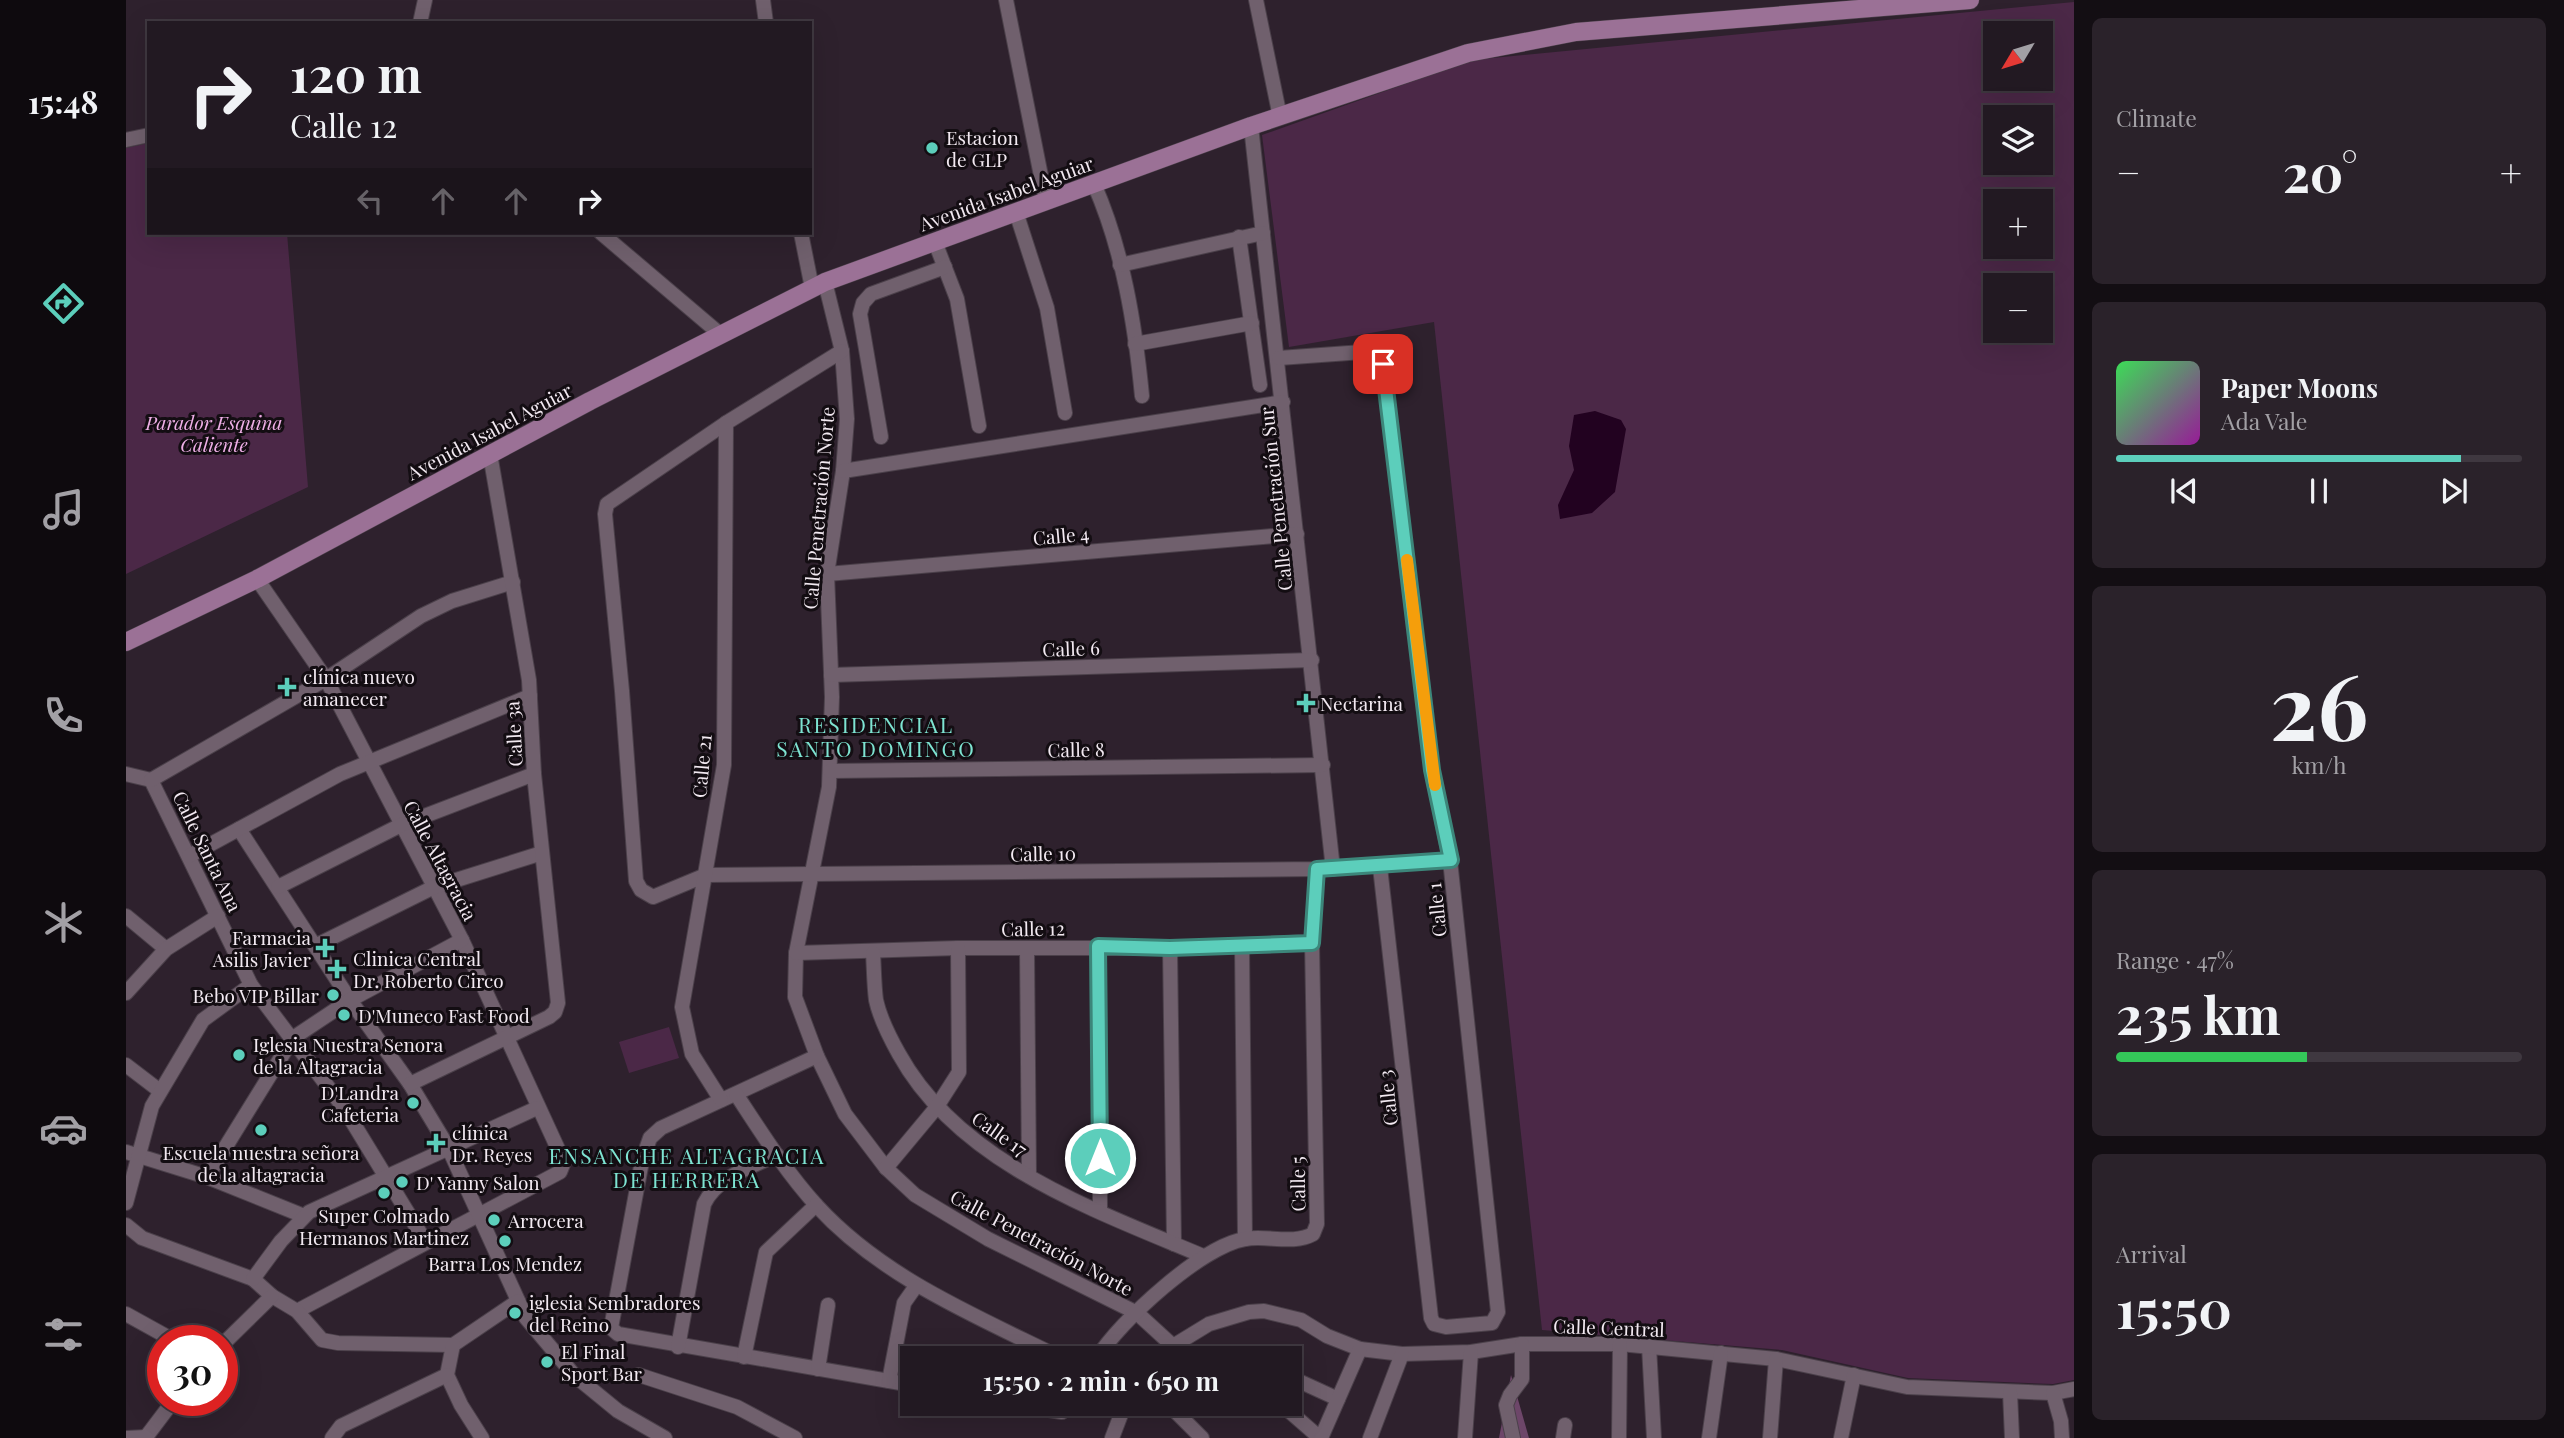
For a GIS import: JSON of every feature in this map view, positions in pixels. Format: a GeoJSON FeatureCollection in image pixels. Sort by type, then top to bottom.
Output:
{"type":"FeatureCollection","features":[{"type":"Feature","properties":{"kind":"main road","name":"Avenida Isabel Aguiar"},"geometry":{"type":"LineString","coordinates":[[126,642],[257,579],[490,454],[819,285],[1251,126],[1468,52],[1521,40],[1576,32],[1970,0]]}},
{"type":"Feature","properties":{"kind":"street"},"geometry":{"type":"LineString","coordinates":[[420,21],[425,0]]}},
{"type":"Feature","properties":{"kind":"street"},"geometry":{"type":"LineString","coordinates":[[763,0],[766,21]]}},
{"type":"Feature","properties":{"kind":"street"},"geometry":{"type":"LineString","coordinates":[[1006,0],[1046,201]]}},
{"type":"Feature","properties":{"kind":"street"},"geometry":{"type":"LineString","coordinates":[[1256,0],[1280,117]]}},
{"type":"Feature","properties":{"kind":"street","name":"Calle Penetración Sur"},"geometry":{"type":"LineString","coordinates":[[1251,126],[1279,358],[1333,869]]}},
{"type":"Feature","properties":{"kind":"street"},"geometry":{"type":"LineString","coordinates":[[126,140],[147,135]]}},
{"type":"Feature","properties":{"kind":"street"},"geometry":{"type":"LineString","coordinates":[[1094,184],[1120,265],[1142,396]]}},
{"type":"Feature","properties":{"kind":"street"},"geometry":{"type":"LineString","coordinates":[[1016,212],[1047,308],[1065,413]]}},
{"type":"Feature","properties":{"kind":"street"},"geometry":{"type":"LineString","coordinates":[[1120,265],[1263,233]]}},
{"type":"Feature","properties":{"kind":"street"},"geometry":{"type":"LineString","coordinates":[[603,235],[720,334]]}},
{"type":"Feature","properties":{"kind":"street","name":"Calle Penetración Norte"},"geometry":{"type":"LineString","coordinates":[[802,235],[842,351],[847,419],[844,471],[828,574],[830,771],[796,953],[794,997],[817,1056],[845,1114],[886,1168],[915,1195],[988,1239],[1137,1313],[1173,1346]]}},
{"type":"Feature","properties":{"kind":"street"},"geometry":{"type":"LineString","coordinates":[[1239,237],[1260,385]]}},
{"type":"Feature","properties":{"kind":"street"},"geometry":{"type":"LineString","coordinates":[[935,242],[964,327],[979,426]]}},
{"type":"Feature","properties":{"kind":"street"},"geometry":{"type":"LineString","coordinates":[[881,438],[860,314],[863,303],[871,294],[945,267]]}},
{"type":"Feature","properties":{"kind":"street"},"geometry":{"type":"LineString","coordinates":[[1135,344],[1252,323]]}},
{"type":"Feature","properties":{"kind":"street"},"geometry":{"type":"LineString","coordinates":[[726,423],[842,351]]}},
{"type":"Feature","properties":{"kind":"street","name":"Calle 1"},"geometry":{"type":"LineString","coordinates":[[1279,358],[1363,352],[1372,353],[1383,364],[1432,770],[1451,860],[1498,1312],[1492,1323],[1446,1327],[1434,1325]]}},
{"type":"Feature","properties":{"kind":"street"},"geometry":{"type":"LineString","coordinates":[[844,471],[1283,402]]}},
{"type":"Feature","properties":{"kind":"street","name":"Calle 10"},"geometry":{"type":"LineString","coordinates":[[726,423],[607,504],[605,514],[622,691],[635,881],[641,890],[653,897],[706,875],[1333,869],[1451,860]]}},
{"type":"Feature","properties":{"kind":"street","name":"Calle 21"},"geometry":{"type":"LineString","coordinates":[[721,1100],[692,1054],[682,1007],[724,765],[726,423]]}},
{"type":"Feature","properties":{"kind":"street","name":"Calle 3a"},"geometry":{"type":"LineString","coordinates":[[490,454],[530,696],[534,774],[558,1003],[555,1012],[505,1037]]}},
{"type":"Feature","properties":{"kind":"street","name":"Calle 4"},"geometry":{"type":"LineString","coordinates":[[828,574],[1297,534]]}},
{"type":"Feature","properties":{"kind":"street","name":"Calle Altagracia"},"geometry":{"type":"LineString","coordinates":[[257,579],[326,679],[462,940],[564,1162],[560,1172],[478,1213]]}},
{"type":"Feature","properties":{"kind":"street"},"geometry":{"type":"LineString","coordinates":[[151,780],[326,679],[421,616],[452,601],[513,582]]}},
{"type":"Feature","properties":{"kind":"street","name":"Calle 6"},"geometry":{"type":"LineString","coordinates":[[831,675],[1312,660]]}},
{"type":"Feature","properties":{"kind":"street"},"geometry":{"type":"LineString","coordinates":[[189,856],[368,762],[530,696]]}},
{"type":"Feature","properties":{"kind":"street","name":"Calle 8"},"geometry":{"type":"LineString","coordinates":[[830,771],[1323,765]]}},
{"type":"Feature","properties":{"kind":"street","name":"Calle Santa Ana"},"geometry":{"type":"LineString","coordinates":[[126,774],[151,780],[251,985],[344,1108],[425,1241]]}},
{"type":"Feature","properties":{"kind":"street"},"geometry":{"type":"LineString","coordinates":[[278,887],[401,825],[534,774]]}},
{"type":"Feature","properties":{"kind":"street"},"geometry":{"type":"LineString","coordinates":[[239,829],[350,1000],[410,1084],[448,1147],[526,1318],[573,1376],[656,1436]]}},
{"type":"Feature","properties":{"kind":"street"},"geometry":{"type":"LineString","coordinates":[[315,946],[434,887],[542,853]]}},
{"type":"Feature","properties":{"kind":"street","name":"Calle 3"},"geometry":{"type":"LineString","coordinates":[[1380,867],[1430,1310],[1434,1325]]}},
{"type":"Feature","properties":{"kind":"street","name":"Calle 5"},"geometry":{"type":"LineString","coordinates":[[1108,1346],[1137,1313],[1203,1256],[1245,1239],[1303,1240],[1313,1234],[1317,1224],[1312,943],[1317,869]]}},
{"type":"Feature","properties":{"kind":"street"},"geometry":{"type":"LineString","coordinates":[[126,916],[166,949]]}},
{"type":"Feature","properties":{"kind":"street"},"geometry":{"type":"LineString","coordinates":[[126,993],[166,949],[218,916]]}},
{"type":"Feature","properties":{"kind":"street"},"geometry":{"type":"LineString","coordinates":[[207,1177],[293,1038],[350,1000],[462,940]]}},
{"type":"Feature","properties":{"kind":"street","name":"Calle 12"},"geometry":{"type":"LineString","coordinates":[[796,953],[1098,946],[1170,948],[1312,943]]}},
{"type":"Feature","properties":{"kind":"street"},"geometry":{"type":"LineString","coordinates":[[1241,945],[1245,1239]]}},
{"type":"Feature","properties":{"kind":"street"},"geometry":{"type":"LineString","coordinates":[[1098,946],[1100,1210]]}},
{"type":"Feature","properties":{"kind":"street"},"geometry":{"type":"LineString","coordinates":[[886,1168],[936,1108],[959,1072],[958,948]]}},
{"type":"Feature","properties":{"kind":"street"},"geometry":{"type":"LineString","coordinates":[[1027,948],[1028,1176]]}},
{"type":"Feature","properties":{"kind":"street"},"geometry":{"type":"LineString","coordinates":[[1170,948],[1174,1244]]}},
{"type":"Feature","properties":{"kind":"street","name":"Calle 17"},"geometry":{"type":"LineString","coordinates":[[873,953],[877,1002],[889,1035],[907,1068],[936,1108],[961,1130],[1028,1176],[1203,1256]]}},
{"type":"Feature","properties":{"kind":"street"},"geometry":{"type":"LineString","coordinates":[[126,1203],[132,1154],[160,1091],[203,1020],[251,985]]}},
{"type":"Feature","properties":{"kind":"street"},"geometry":{"type":"LineString","coordinates":[[410,1084],[505,1037]]}},
{"type":"Feature","properties":{"kind":"street"},"geometry":{"type":"LineString","coordinates":[[817,1056],[661,1128],[650,1138],[645,1149],[610,1324],[618,1334],[678,1347],[900,1383]]}},
{"type":"Feature","properties":{"kind":"street"},"geometry":{"type":"LineString","coordinates":[[126,1065],[160,1091]]}},
{"type":"Feature","properties":{"kind":"street"},"geometry":{"type":"LineString","coordinates":[[736,1094],[777,1155],[816,1205],[836,1225],[916,1286],[1037,1346]]}},
{"type":"Feature","properties":{"kind":"street"},"geometry":{"type":"LineString","coordinates":[[253,1279],[304,1216],[537,1108]]}},
{"type":"Feature","properties":{"kind":"street"},"geometry":{"type":"LineString","coordinates":[[132,1154],[207,1177],[304,1216]]}},
{"type":"Feature","properties":{"kind":"street"},"geometry":{"type":"LineString","coordinates":[[678,1347],[704,1204],[719,1184],[777,1155]]}},
{"type":"Feature","properties":{"kind":"street"},"geometry":{"type":"LineString","coordinates":[[744,1357],[766,1252],[816,1205]]}},
{"type":"Feature","properties":{"kind":"street"},"geometry":{"type":"LineString","coordinates":[[297,1311],[478,1213]]}},
{"type":"Feature","properties":{"kind":"street"},"geometry":{"type":"LineString","coordinates":[[126,1225],[142,1238],[253,1279],[272,1296],[297,1311],[322,1340],[338,1343],[453,1345],[518,1301]]}},
{"type":"Feature","properties":{"kind":"street"},"geometry":{"type":"LineString","coordinates":[[889,1381],[904,1303],[916,1286]]}},
{"type":"Feature","properties":{"kind":"street"},"geometry":{"type":"LineString","coordinates":[[238,1329],[272,1296]]}},
{"type":"Feature","properties":{"kind":"street"},"geometry":{"type":"LineString","coordinates":[[818,1369],[828,1305]]}},
{"type":"Feature","properties":{"kind":"street","name":"Calle Central"},"geometry":{"type":"LineString","coordinates":[[1173,1346],[1209,1324],[1249,1312],[1264,1311],[1301,1320],[1327,1336],[1360,1349],[1402,1354],[1471,1352],[1522,1343],[1620,1344],[1776,1359],[1907,1387],[2053,1393],[2074,1389]]}},
{"type":"Feature","properties":{"kind":"street"},"geometry":{"type":"LineString","coordinates":[[126,1314],[147,1326]]}},
{"type":"Feature","properties":{"kind":"street"},"geometry":{"type":"LineString","coordinates":[[1513,1438],[1506,1405],[1522,1379],[1522,1343]]}},
{"type":"Feature","properties":{"kind":"street"},"geometry":{"type":"LineString","coordinates":[[1619,1438],[1620,1344]]}},
{"type":"Feature","properties":{"kind":"street"},"geometry":{"type":"LineString","coordinates":[[453,1345],[447,1375],[476,1437]]}},
{"type":"Feature","properties":{"kind":"street"},"geometry":{"type":"LineString","coordinates":[[1649,1346],[1654,1438]]}},
{"type":"Feature","properties":{"kind":"street"},"geometry":{"type":"LineString","coordinates":[[1295,1416],[1321,1438],[1360,1349]]}},
{"type":"Feature","properties":{"kind":"street"},"geometry":{"type":"LineString","coordinates":[[1465,1438],[1471,1352]]}},
{"type":"Feature","properties":{"kind":"street"},"geometry":{"type":"LineString","coordinates":[[1709,1438],[1721,1353]]}},
{"type":"Feature","properties":{"kind":"street"},"geometry":{"type":"LineString","coordinates":[[1370,1438],[1402,1354]]}},
{"type":"Feature","properties":{"kind":"street"},"geometry":{"type":"LineString","coordinates":[[1770,1438],[1776,1359]]}},
{"type":"Feature","properties":{"kind":"street"},"geometry":{"type":"LineString","coordinates":[[332,1438],[341,1426],[447,1375]]}},
{"type":"Feature","properties":{"kind":"street"},"geometry":{"type":"LineString","coordinates":[[639,1375],[737,1407],[795,1438]]}},
{"type":"Feature","properties":{"kind":"street"},"geometry":{"type":"LineString","coordinates":[[1841,1438],[1854,1375]]}},
{"type":"Feature","properties":{"kind":"street"},"geometry":{"type":"LineString","coordinates":[[1302,1382],[1338,1399]]}},
{"type":"Feature","properties":{"kind":"street"},"geometry":{"type":"LineString","coordinates":[[2010,1392],[2012,1438]]}},
{"type":"Feature","properties":{"kind":"street"},"geometry":{"type":"LineString","coordinates":[[2053,1393],[2061,1421],[2062,1438]]}},
{"type":"Feature","properties":{"kind":"street"},"geometry":{"type":"LineString","coordinates":[[126,1438],[146,1438],[162,1416]]}},
{"type":"Feature","properties":{"kind":"street"},"geometry":{"type":"LineString","coordinates":[[1112,1438],[1120,1416]]}},
{"type":"Feature","properties":{"kind":"street"},"geometry":{"type":"LineString","coordinates":[[1180,1416],[1202,1438]]}},
{"type":"Feature","properties":{"kind":"green space"},"geometry":{"type":"Polygon","coordinates":[[[2074,2],[2074,1380],[2053,1384],[1908,1378],[1782,1350],[1542,1330],[1434,322],[1289,347],[1262,135],[1472,60],[2074,2]]]}},
{"type":"Feature","properties":{"kind":"green space","name":"Parador Esquina Caliente"},"geometry":{"type":"Polygon","coordinates":[[[147,143],[147,235],[287,235],[308,487],[126,574],[126,148],[147,143]]]}},
{"type":"Feature","properties":{"kind":"green space"},"geometry":{"type":"Polygon","coordinates":[[[669,1027],[679,1058],[629,1073],[619,1042],[669,1027]]]}},
{"type":"Feature","properties":{"kind":"shaded area"},"geometry":{"type":"Polygon","coordinates":[[[1595,411],[1621,420],[1626,429],[1615,492],[1592,513],[1560,519],[1558,505],[1574,470],[1569,446],[1574,415],[1595,411]]]}},
{"type":"Feature","properties":{"kind":"shaded area"},"geometry":{"type":"Polygon","coordinates":[[[1511,1375],[1529,1438],[1499,1438],[1511,1375]]]}},
{"type":"Feature","properties":{"kind":"slow traffic"},"geometry":{"type":"LineString","coordinates":[[1407,560],[1435,785]]}},
{"type":"Feature","properties":{"kind":"place","name":"Estacion de GLP"},"geometry":{"type":"Point","coordinates":[932,148]}},
{"type":"Feature","properties":{"kind":"place","name":"clínica nuevo amanecer"},"geometry":{"type":"Point","coordinates":[287,687]}},
{"type":"Feature","properties":{"kind":"place","name":"Nectarina"},"geometry":{"type":"Point","coordinates":[1306,703]}},
{"type":"Feature","properties":{"kind":"place","name":"Farmacia Asilis Javier"},"geometry":{"type":"Point","coordinates":[325,948]}},
{"type":"Feature","properties":{"kind":"place","name":"Clinica Central Dr. Roberto Circo"},"geometry":{"type":"Point","coordinates":[337,969]}},
{"type":"Feature","properties":{"kind":"place","name":"Bebo VIP Billar"},"geometry":{"type":"Point","coordinates":[333,995]}},
{"type":"Feature","properties":{"kind":"place","name":"D'Muneco Fast Food"},"geometry":{"type":"Point","coordinates":[344,1015]}},
{"type":"Feature","properties":{"kind":"place","name":"Iglesia Nuestra Senora de la Altagracia"},"geometry":{"type":"Point","coordinates":[239,1055]}},
{"type":"Feature","properties":{"kind":"place","name":"D'Landra Cafeteria"},"geometry":{"type":"Point","coordinates":[413,1103]}},
{"type":"Feature","properties":{"kind":"place","name":"Escuela nuestra señora de la altagracia"},"geometry":{"type":"Point","coordinates":[261,1130]}},
{"type":"Feature","properties":{"kind":"place","name":"clínica Dr. Reyes"},"geometry":{"type":"Point","coordinates":[436,1143]}},
{"type":"Feature","properties":{"kind":"place","name":"D' Yanny Salon"},"geometry":{"type":"Point","coordinates":[402,1182]}},
{"type":"Feature","properties":{"kind":"place","name":"Super Colmado Hermanos Martinez"},"geometry":{"type":"Point","coordinates":[384,1193]}},
{"type":"Feature","properties":{"kind":"place","name":"Arrocera"},"geometry":{"type":"Point","coordinates":[494,1220]}},
{"type":"Feature","properties":{"kind":"place","name":"Barra Los Mendez"},"geometry":{"type":"Point","coordinates":[505,1241]}},
{"type":"Feature","properties":{"kind":"place","name":"iglesia Sembradores del Reino"},"geometry":{"type":"Point","coordinates":[515,1313]}},
{"type":"Feature","properties":{"kind":"place","name":"El Final Sport Bar"},"geometry":{"type":"Point","coordinates":[547,1362]}},
{"type":"Feature","properties":{"kind":"district","name":"RESIDENCIAL SANTO DOMINGO"},"geometry":{"type":"Point","coordinates":[876,736]}},
{"type":"Feature","properties":{"kind":"district","name":"ENSANCHE ALTAGRACIA DE HERRERA"},"geometry":{"type":"Point","coordinates":[687,1167]}},
{"type":"Feature","properties":{"kind":"route"},"geometry":{"type":"LineString","coordinates":[[1100,1158],[1098,946],[1170,948],[1312,943],[1317,869],[1380,867],[1451,860],[1432,770],[1383,364]]}}]}
